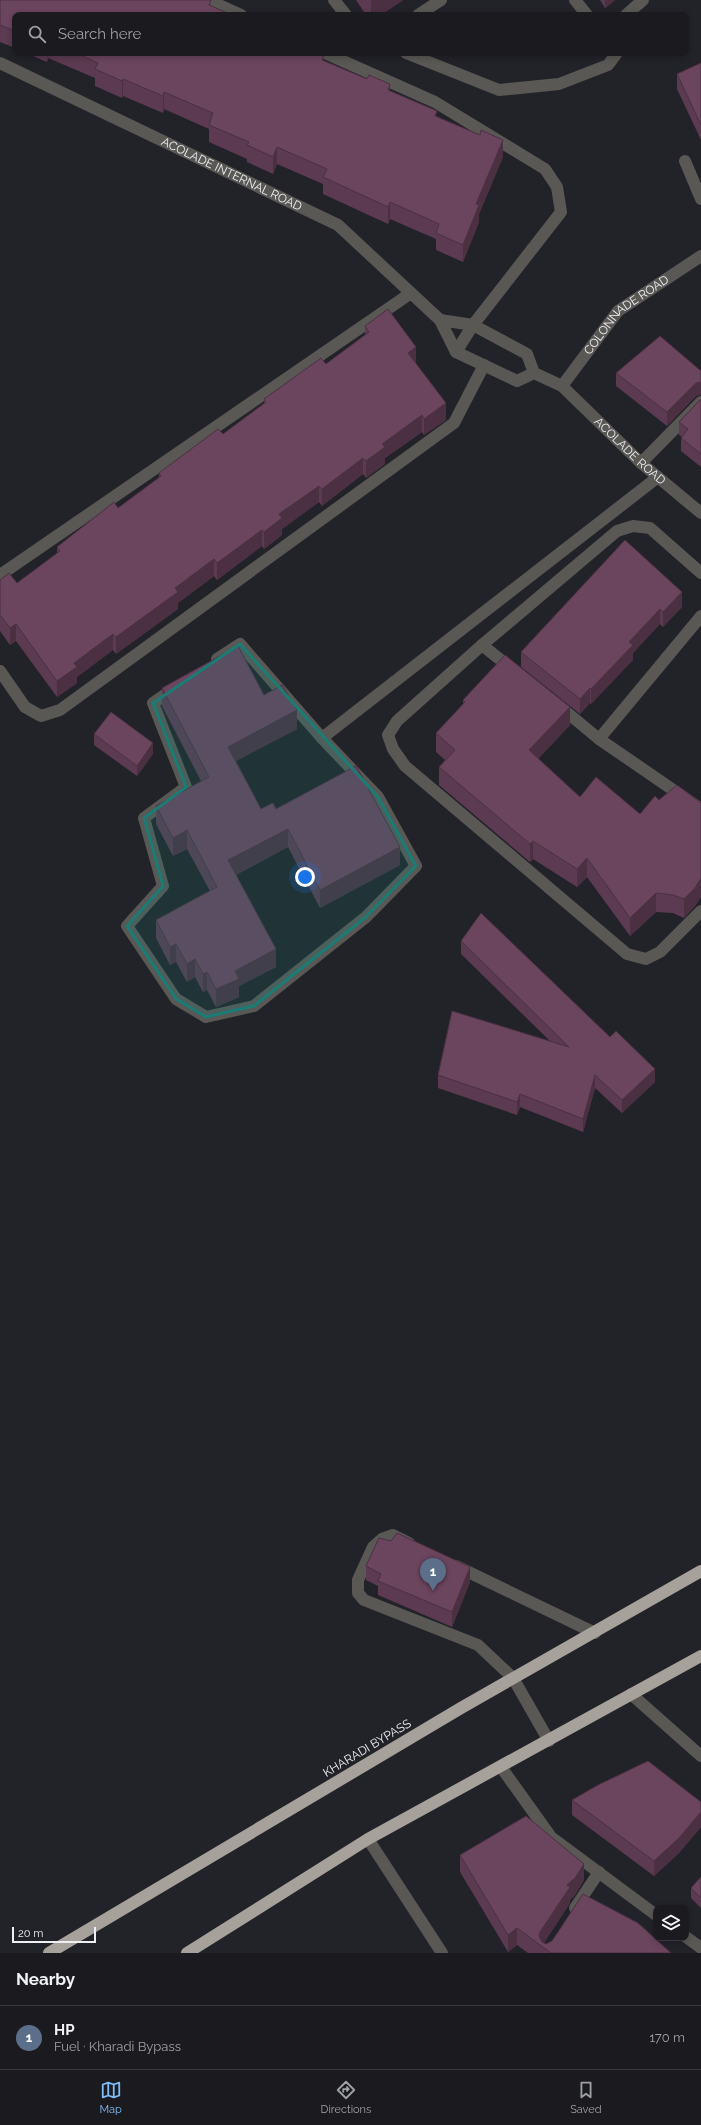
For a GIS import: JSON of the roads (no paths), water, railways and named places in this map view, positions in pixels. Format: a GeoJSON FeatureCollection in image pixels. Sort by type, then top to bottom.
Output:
{"type":"FeatureCollection","features":[{"type":"Feature","properties":{"kind":"highway","name":"KHARADI BYPASS"},"geometry":{"type":"LineString","coordinates":[[49,1953],[513,1678],[595,1633],[701,1571]]}},
{"type":"Feature","properties":{"kind":"highway"},"geometry":{"type":"LineString","coordinates":[[187,1953],[368,1839],[549,1741],[701,1656]]}},
{"type":"Feature","properties":{"kind":"street"},"geometry":{"type":"LineString","coordinates":[[208,0],[234,12]]}},
{"type":"Feature","properties":{"kind":"street"},"geometry":{"type":"LineString","coordinates":[[334,0],[344,12]]}},
{"type":"Feature","properties":{"kind":"street"},"geometry":{"type":"LineString","coordinates":[[423,12],[441,0]]}},
{"type":"Feature","properties":{"kind":"street"},"geometry":{"type":"LineString","coordinates":[[575,0],[584,12]]}},
{"type":"Feature","properties":{"kind":"street"},"geometry":{"type":"LineString","coordinates":[[629,12],[642,0]]}},
{"type":"Feature","properties":{"kind":"street"},"geometry":{"type":"LineString","coordinates":[[332,56],[435,102],[545,168],[557,187],[561,212],[473,325],[456,352],[517,381],[534,373]]}},
{"type":"Feature","properties":{"kind":"street"},"geometry":{"type":"LineString","coordinates":[[414,56],[500,90],[559,84],[608,65],[615,56]]}},
{"type":"Feature","properties":{"kind":"street","name":"ACOLADE INTERNAL ROAD"},"geometry":{"type":"LineString","coordinates":[[0,63],[338,225],[440,320],[456,352]]}},
{"type":"Feature","properties":{"kind":"street"},"geometry":{"type":"LineString","coordinates":[[685,161],[701,199]]}},
{"type":"Feature","properties":{"kind":"street","name":"COLONNADE ROAD"},"geometry":{"type":"LineString","coordinates":[[562,386],[618,311],[701,256]]}},
{"type":"Feature","properties":{"kind":"street"},"geometry":{"type":"LineString","coordinates":[[0,575],[411,293]]}},
{"type":"Feature","properties":{"kind":"street"},"geometry":{"type":"LineString","coordinates":[[440,320],[473,325],[527,354],[534,373],[562,386]]}},
{"type":"Feature","properties":{"kind":"street"},"geometry":{"type":"LineString","coordinates":[[0,671],[25,707],[41,716],[60,710],[454,423],[484,365]]}},
{"type":"Feature","properties":{"kind":"street","name":"ACOLADE ROAD"},"geometry":{"type":"LineString","coordinates":[[562,386],[641,463],[701,513]]}},
{"type":"Feature","properties":{"kind":"street"},"geometry":{"type":"LineString","coordinates":[[641,463],[701,402]]}},
{"type":"Feature","properties":{"kind":"street"},"geometry":{"type":"LineString","coordinates":[[322,738],[658,477]]}},
{"type":"Feature","properties":{"kind":"street"},"geometry":{"type":"LineString","coordinates":[[701,573],[650,528],[633,526],[617,531],[482,645],[397,721],[388,735],[393,749],[405,766],[628,954],[646,959],[660,952],[701,911]]}},
{"type":"Feature","properties":{"kind":"street"},"geometry":{"type":"LineString","coordinates":[[600,739],[701,616]]}},
{"type":"Feature","properties":{"kind":"street"},"geometry":{"type":"LineString","coordinates":[[184,682],[153,703],[186,787],[144,818],[164,886],[127,926],[176,999],[206,1017],[254,1006],[366,917],[416,866],[378,797],[322,738],[240,644],[209,665]]}},
{"type":"Feature","properties":{"kind":"street"},"geometry":{"type":"LineString","coordinates":[[482,645],[519,674]]}},
{"type":"Feature","properties":{"kind":"street"},"geometry":{"type":"LineString","coordinates":[[550,699],[600,739],[701,809]]}},
{"type":"Feature","properties":{"kind":"street"},"geometry":{"type":"LineString","coordinates":[[421,1549],[393,1535],[382,1539],[373,1547],[358,1580],[358,1593],[364,1600],[478,1645],[513,1678],[549,1741]]}},
{"type":"Feature","properties":{"kind":"street"},"geometry":{"type":"LineString","coordinates":[[448,1562],[595,1633]]}},
{"type":"Feature","properties":{"kind":"street"},"geometry":{"type":"LineString","coordinates":[[631,1694],[701,1756]]}},
{"type":"Feature","properties":{"kind":"street"},"geometry":{"type":"LineString","coordinates":[[501,1767],[551,1837],[653,1913]]}},
{"type":"Feature","properties":{"kind":"street"},"geometry":{"type":"LineString","coordinates":[[368,1839],[442,1953]]}},
{"type":"Feature","properties":{"kind":"street"},"geometry":{"type":"LineString","coordinates":[[570,1916],[599,1872]]}},
{"type":"Feature","properties":{"kind":"street"},"geometry":{"type":"LineString","coordinates":[[689,1939],[701,1948]]}},
{"type":"Feature","properties":{"kind":"place","name":"HP"},"geometry":{"type":"Point","coordinates":[433,1591]}}]}
